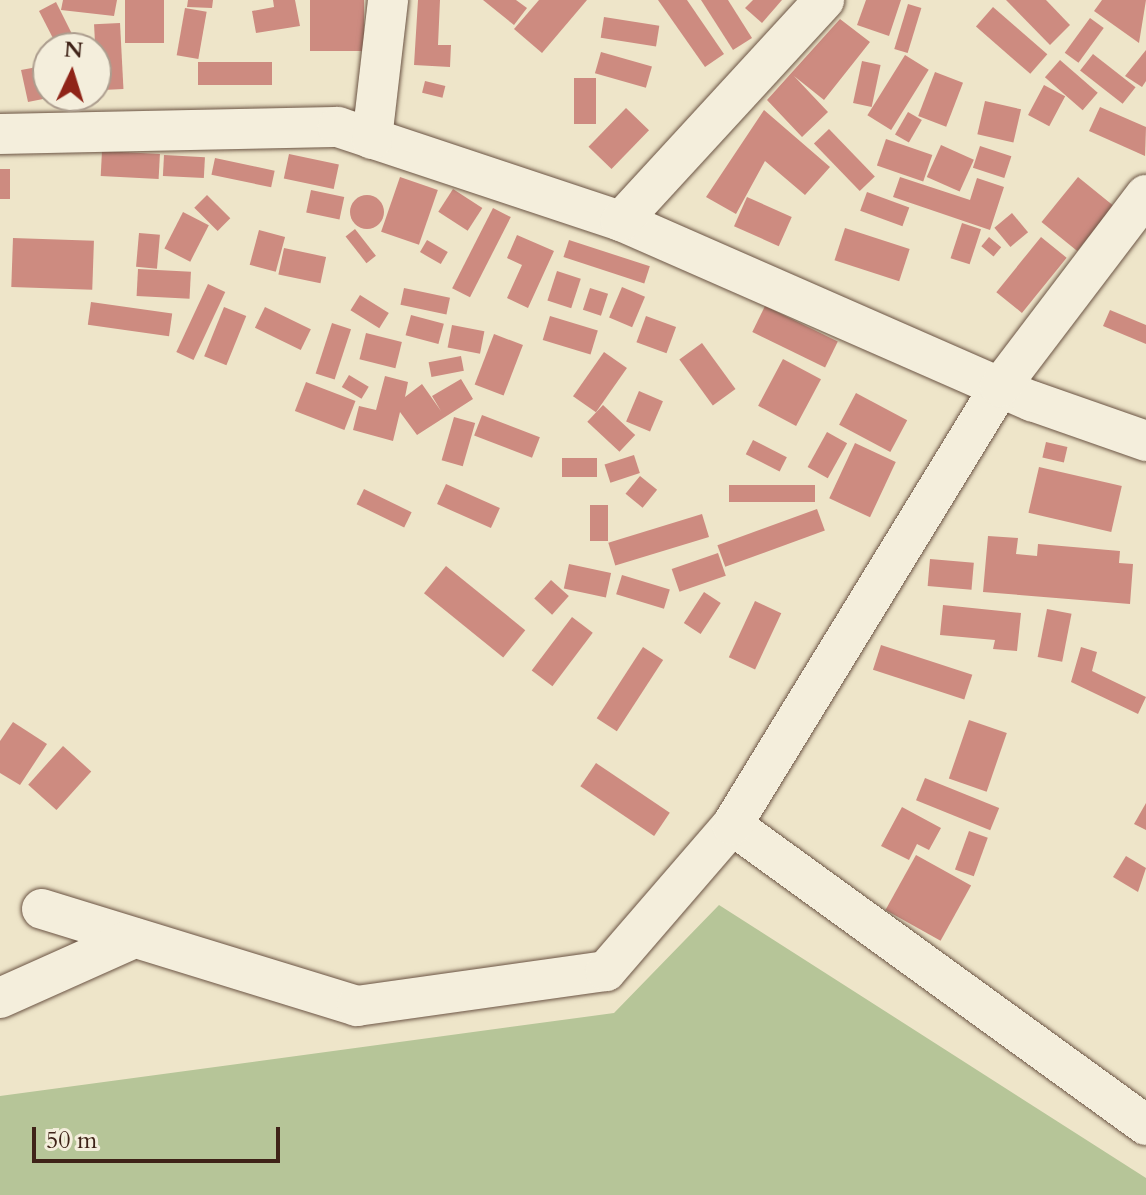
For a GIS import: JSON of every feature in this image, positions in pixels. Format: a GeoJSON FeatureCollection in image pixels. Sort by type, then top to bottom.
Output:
{"type":"FeatureCollection","features":[{"type":"Feature","properties":{"kind":"street"},"geometry":{"type":"LineString","coordinates":[[372,139],[388,0]]}},
{"type":"Feature","properties":{"kind":"street"},"geometry":{"type":"LineString","coordinates":[[621,221],[824,0]]}},
{"type":"Feature","properties":{"kind":"street"},"geometry":{"type":"LineString","coordinates":[[0,134],[338,127],[621,221],[1000,387],[1146,441]]}},
{"type":"Feature","properties":{"kind":"street"},"geometry":{"type":"LineString","coordinates":[[42,909],[357,1006],[606,971],[732,825],[1000,387],[1146,195]]}},
{"type":"Feature","properties":{"kind":"street"},"geometry":{"type":"LineString","coordinates":[[732,825],[1146,1125]]}},
{"type":"Feature","properties":{"kind":"street"},"geometry":{"type":"LineString","coordinates":[[0,998],[134,938]]}},
{"type":"Feature","properties":{"kind":"green space"},"geometry":{"type":"Polygon","coordinates":[[[719,905],[1146,1178],[1146,1195],[0,1195],[0,1096],[614,1013],[719,905]]]}},
{"type":"Feature","properties":{"kind":"building"},"geometry":{"type":"Polygon","coordinates":[[[63,0],[117,0],[114,16],[61,10],[63,0]]]}},
{"type":"Feature","properties":{"kind":"building"},"geometry":{"type":"Polygon","coordinates":[[[125,0],[164,0],[164,43],[125,43],[125,0]]]}},
{"type":"Feature","properties":{"kind":"building"},"geometry":{"type":"Polygon","coordinates":[[[188,0],[213,0],[212,8],[187,7],[188,0]]]}},
{"type":"Feature","properties":{"kind":"building"},"geometry":{"type":"Polygon","coordinates":[[[273,0],[295,0],[300,26],[256,33],[252,11],[274,7],[273,0]]]}},
{"type":"Feature","properties":{"kind":"building"},"geometry":{"type":"Polygon","coordinates":[[[310,0],[364,0],[364,51],[310,51],[310,0]]]}},
{"type":"Feature","properties":{"kind":"building"},"geometry":{"type":"Polygon","coordinates":[[[418,0],[440,0],[438,45],[451,45],[450,67],[414,65],[418,0]]]}},
{"type":"Feature","properties":{"kind":"building"},"geometry":{"type":"Polygon","coordinates":[[[483,0],[516,0],[527,8],[514,25],[483,0]]]}},
{"type":"Feature","properties":{"kind":"building"},"geometry":{"type":"Polygon","coordinates":[[[539,0],[587,0],[542,53],[514,29],[539,0]]]}},
{"type":"Feature","properties":{"kind":"building"},"geometry":{"type":"Polygon","coordinates":[[[658,0],[687,0],[724,54],[705,67],[658,0]]]}},
{"type":"Feature","properties":{"kind":"building"},"geometry":{"type":"Polygon","coordinates":[[[701,0],[728,0],[752,38],[733,50],[701,0]]]}},
{"type":"Feature","properties":{"kind":"building"},"geometry":{"type":"Polygon","coordinates":[[[753,0],[782,0],[762,23],[745,8],[753,0]]]}},
{"type":"Feature","properties":{"kind":"building"},"geometry":{"type":"Polygon","coordinates":[[[866,0],[901,0],[889,36],[857,25],[866,0]]]}},
{"type":"Feature","properties":{"kind":"building"},"geometry":{"type":"Polygon","coordinates":[[[1006,0],[1046,0],[1070,25],[1050,45],[1006,0]]]}},
{"type":"Feature","properties":{"kind":"building"},"geometry":{"type":"Polygon","coordinates":[[[1102,0],[1146,0],[1139,43],[1094,11],[1102,0]]]}},
{"type":"Feature","properties":{"kind":"building"},"geometry":{"type":"Polygon","coordinates":[[[56,2],[71,32],[50,32],[39,11],[56,2]]]}},
{"type":"Feature","properties":{"kind":"building"},"geometry":{"type":"Polygon","coordinates":[[[908,4],[921,8],[908,53],[894,49],[908,4]]]}},
{"type":"Feature","properties":{"kind":"building"},"geometry":{"type":"Polygon","coordinates":[[[993,7],[1047,54],[1030,74],[976,27],[993,7]]]}},
{"type":"Feature","properties":{"kind":"building"},"geometry":{"type":"Polygon","coordinates":[[[185,8],[207,12],[198,59],[177,55],[185,8]]]}},
{"type":"Feature","properties":{"kind":"building"},"geometry":{"type":"Polygon","coordinates":[[[604,17],[659,26],[656,47],[601,38],[604,17]]]}},
{"type":"Feature","properties":{"kind":"building"},"geometry":{"type":"Polygon","coordinates":[[[1090,18],[1104,28],[1078,63],[1065,53],[1090,18]]]}},
{"type":"Feature","properties":{"kind":"building"},"geometry":{"type":"Polygon","coordinates":[[[840,19],[870,42],[824,100],[794,76],[828,112],[802,137],[767,100],[840,19]]]}},
{"type":"Feature","properties":{"kind":"building"},"geometry":{"type":"Polygon","coordinates":[[[120,23],[123,89],[112,90],[112,32],[94,32],[94,24],[120,23]]]}},
{"type":"Feature","properties":{"kind":"building"},"geometry":{"type":"Polygon","coordinates":[[[1146,50],[1146,81],[1142,87],[1125,76],[1146,50]]]}},
{"type":"Feature","properties":{"kind":"building"},"geometry":{"type":"Polygon","coordinates":[[[601,52],[652,67],[646,88],[595,73],[601,52]]]}},
{"type":"Feature","properties":{"kind":"building"},"geometry":{"type":"Polygon","coordinates":[[[1093,54],[1136,87],[1123,104],[1080,71],[1093,54]]]}},
{"type":"Feature","properties":{"kind":"building"},"geometry":{"type":"Polygon","coordinates":[[[905,55],[929,70],[891,130],[867,115],[905,55]]]}},
{"type":"Feature","properties":{"kind":"building"},"geometry":{"type":"Polygon","coordinates":[[[1060,60],[1098,93],[1083,110],[1045,77],[1060,60]]]}},
{"type":"Feature","properties":{"kind":"building"},"geometry":{"type":"Polygon","coordinates":[[[862,61],[881,65],[872,107],[853,103],[862,61]]]}},
{"type":"Feature","properties":{"kind":"building"},"geometry":{"type":"Polygon","coordinates":[[[198,62],[272,62],[272,85],[198,85],[198,62]]]}},
{"type":"Feature","properties":{"kind":"building"},"geometry":{"type":"Polygon","coordinates":[[[32,68],[32,101],[28,102],[21,70],[32,68]]]}},
{"type":"Feature","properties":{"kind":"building"},"geometry":{"type":"Polygon","coordinates":[[[935,72],[963,83],[946,127],[918,116],[935,72]]]}},
{"type":"Feature","properties":{"kind":"building"},"geometry":{"type":"Polygon","coordinates":[[[574,78],[596,78],[596,124],[574,124],[574,78]]]}},
{"type":"Feature","properties":{"kind":"building"},"geometry":{"type":"Polygon","coordinates":[[[425,81],[445,86],[442,98],[422,93],[425,81]]]}},
{"type":"Feature","properties":{"kind":"building"},"geometry":{"type":"Polygon","coordinates":[[[1044,85],[1065,96],[1049,126],[1028,115],[1044,85]]]}},
{"type":"Feature","properties":{"kind":"building"},"geometry":{"type":"Polygon","coordinates":[[[985,101],[1021,109],[1013,142],[977,134],[985,101]]]}},
{"type":"Feature","properties":{"kind":"building"},"geometry":{"type":"Polygon","coordinates":[[[1100,107],[1146,127],[1145,156],[1089,131],[1100,107]]]}},
{"type":"Feature","properties":{"kind":"building"},"geometry":{"type":"Polygon","coordinates":[[[626,108],[649,130],[612,169],[588,147],[626,108]]]}},
{"type":"Feature","properties":{"kind":"building"},"geometry":{"type":"Polygon","coordinates":[[[764,110],[830,167],[805,195],[765,161],[736,214],[706,197],[764,110]]]}},
{"type":"Feature","properties":{"kind":"building"},"geometry":{"type":"Polygon","coordinates":[[[908,112],[922,120],[909,143],[895,135],[908,112]]]}},
{"type":"Feature","properties":{"kind":"building"},"geometry":{"type":"Polygon","coordinates":[[[829,129],[875,176],[860,191],[814,144],[829,129]]]}},
{"type":"Feature","properties":{"kind":"building"},"geometry":{"type":"Polygon","coordinates":[[[886,139],[932,155],[923,181],[877,165],[886,139]]]}},
{"type":"Feature","properties":{"kind":"building"},"geometry":{"type":"Polygon","coordinates":[[[941,145],[974,160],[960,192],[927,177],[941,145]]]}},
{"type":"Feature","properties":{"kind":"building"},"geometry":{"type":"Polygon","coordinates":[[[980,146],[1011,156],[1004,178],[973,168],[980,146]]]}},
{"type":"Feature","properties":{"kind":"building"},"geometry":{"type":"Polygon","coordinates":[[[102,151],[160,154],[159,179],[101,176],[102,151]]]}},
{"type":"Feature","properties":{"kind":"building"},"geometry":{"type":"Polygon","coordinates":[[[289,154],[339,165],[334,189],[284,178],[289,154]]]}},
{"type":"Feature","properties":{"kind":"building"},"geometry":{"type":"Polygon","coordinates":[[[164,155],[205,157],[204,178],[163,176],[164,155]]]}},
{"type":"Feature","properties":{"kind":"building"},"geometry":{"type":"Polygon","coordinates":[[[215,158],[275,171],[271,187],[211,175],[215,158]]]}},
{"type":"Feature","properties":{"kind":"building"},"geometry":{"type":"Polygon","coordinates":[[[0,169],[10,169],[10,199],[0,199],[0,169]]]}},
{"type":"Feature","properties":{"kind":"building"},"geometry":{"type":"Polygon","coordinates":[[[400,177],[438,190],[419,245],[381,232],[400,177]]]}},
{"type":"Feature","properties":{"kind":"building"},"geometry":{"type":"Polygon","coordinates":[[[900,177],[970,200],[977,178],[1004,187],[990,230],[893,197],[900,177]]]}},
{"type":"Feature","properties":{"kind":"building"},"geometry":{"type":"Polygon","coordinates":[[[1078,177],[1114,206],[1077,251],[1041,222],[1078,177]]]}},
{"type":"Feature","properties":{"kind":"building"},"geometry":{"type":"Polygon","coordinates":[[[453,189],[482,208],[468,231],[438,212],[453,189]]]}},
{"type":"Feature","properties":{"kind":"building"},"geometry":{"type":"Polygon","coordinates":[[[311,190],[344,197],[339,220],[306,212],[311,190]]]}},
{"type":"Feature","properties":{"kind":"building"},"geometry":{"type":"Polygon","coordinates":[[[867,192],[909,207],[902,226],[860,211],[867,192]]]}},
{"type":"Feature","properties":{"kind":"building"},"geometry":{"type":"Polygon","coordinates":[[[207,195],[230,218],[218,231],[194,208],[207,195]]]}},
{"type":"Feature","properties":{"kind":"building"},"geometry":{"type":"Polygon","coordinates":[[[367,195],[379,200],[384,212],[379,224],[367,229],[355,224],[350,212],[355,200],[367,195]]]}},
{"type":"Feature","properties":{"kind":"building"},"geometry":{"type":"Polygon","coordinates":[[[747,197],[792,217],[779,246],[734,226],[747,197]]]}},
{"type":"Feature","properties":{"kind":"building"},"geometry":{"type":"Polygon","coordinates":[[[493,208],[511,217],[470,297],[452,288],[493,208]]]}},
{"type":"Feature","properties":{"kind":"building"},"geometry":{"type":"Polygon","coordinates":[[[183,212],[209,225],[190,262],[164,249],[183,212]]]}},
{"type":"Feature","properties":{"kind":"building"},"geometry":{"type":"Polygon","coordinates":[[[1012,213],[1028,232],[1010,247],[994,228],[1012,213]]]}},
{"type":"Feature","properties":{"kind":"building"},"geometry":{"type":"Polygon","coordinates":[[[962,223],[981,229],[970,264],[951,258],[962,223]]]}},
{"type":"Feature","properties":{"kind":"building"},"geometry":{"type":"Polygon","coordinates":[[[845,228],[910,249],[899,281],[834,260],[845,228]]]}},
{"type":"Feature","properties":{"kind":"building"},"geometry":{"type":"Polygon","coordinates":[[[355,229],[376,256],[366,263],[346,236],[355,229]]]}},
{"type":"Feature","properties":{"kind":"building"},"geometry":{"type":"Polygon","coordinates":[[[259,230],[285,237],[276,272],[250,265],[259,230]]]}},
{"type":"Feature","properties":{"kind":"building"},"geometry":{"type":"Polygon","coordinates":[[[139,233],[160,235],[157,269],[136,267],[139,233]]]}},
{"type":"Feature","properties":{"kind":"building"},"geometry":{"type":"Polygon","coordinates":[[[517,235],[554,251],[528,308],[507,298],[522,265],[507,258],[517,235]]]}},
{"type":"Feature","properties":{"kind":"building"},"geometry":{"type":"Polygon","coordinates":[[[989,237],[1001,247],[994,256],[981,246],[989,237]]]}},
{"type":"Feature","properties":{"kind":"building"},"geometry":{"type":"Polygon","coordinates":[[[1041,237],[1067,258],[1022,313],[996,292],[1041,237]]]}},
{"type":"Feature","properties":{"kind":"building"},"geometry":{"type":"Polygon","coordinates":[[[13,238],[94,241],[92,290],[11,287],[13,238]]]}},
{"type":"Feature","properties":{"kind":"building"},"geometry":{"type":"Polygon","coordinates":[[[427,240],[448,252],[441,264],[420,252],[427,240]]]}},
{"type":"Feature","properties":{"kind":"building"},"geometry":{"type":"Polygon","coordinates":[[[569,240],[650,266],[644,283],[563,257],[569,240]]]}},
{"type":"Feature","properties":{"kind":"building"},"geometry":{"type":"Polygon","coordinates":[[[284,248],[326,257],[320,283],[278,274],[284,248]]]}},
{"type":"Feature","properties":{"kind":"building"},"geometry":{"type":"Polygon","coordinates":[[[138,269],[191,272],[190,299],[137,296],[138,269]]]}},
{"type":"Feature","properties":{"kind":"building"},"geometry":{"type":"Polygon","coordinates":[[[557,271],[581,279],[571,308],[547,300],[557,271]]]}},
{"type":"Feature","properties":{"kind":"building"},"geometry":{"type":"Polygon","coordinates":[[[208,284],[225,292],[194,360],[176,352],[208,284]]]}},
{"type":"Feature","properties":{"kind":"building"},"geometry":{"type":"Polygon","coordinates":[[[622,287],[645,297],[632,327],[609,317],[622,287]]]}},
{"type":"Feature","properties":{"kind":"building"},"geometry":{"type":"Polygon","coordinates":[[[404,288],[450,298],[446,314],[400,305],[404,288]]]}},
{"type":"Feature","properties":{"kind":"building"},"geometry":{"type":"Polygon","coordinates":[[[590,288],[608,294],[601,316],[583,310],[590,288]]]}},
{"type":"Feature","properties":{"kind":"building"},"geometry":{"type":"Polygon","coordinates":[[[360,295],[389,313],[379,328],[350,310],[360,295]]]}},
{"type":"Feature","properties":{"kind":"building"},"geometry":{"type":"Polygon","coordinates":[[[91,302],[172,313],[169,336],[88,325],[91,302]]]}},
{"type":"Feature","properties":{"kind":"building"},"geometry":{"type":"Polygon","coordinates":[[[765,306],[838,342],[825,368],[752,332],[765,306]]]}},
{"type":"Feature","properties":{"kind":"building"},"geometry":{"type":"Polygon","coordinates":[[[224,307],[246,316],[226,365],[204,356],[224,307]]]}},
{"type":"Feature","properties":{"kind":"building"},"geometry":{"type":"Polygon","coordinates":[[[265,307],[311,329],[301,350],[255,328],[265,307]]]}},
{"type":"Feature","properties":{"kind":"building"},"geometry":{"type":"Polygon","coordinates":[[[1110,310],[1146,325],[1146,344],[1103,326],[1110,310]]]}},
{"type":"Feature","properties":{"kind":"building"},"geometry":{"type":"Polygon","coordinates":[[[411,315],[444,324],[438,344],[406,335],[411,315]]]}},
{"type":"Feature","properties":{"kind":"building"},"geometry":{"type":"Polygon","coordinates":[[[550,316],[598,331],[591,355],[543,340],[550,316]]]}},
{"type":"Feature","properties":{"kind":"building"},"geometry":{"type":"Polygon","coordinates":[[[646,316],[676,327],[666,353],[636,342],[646,316]]]}},
{"type":"Feature","properties":{"kind":"building"},"geometry":{"type":"Polygon","coordinates":[[[332,323],[351,329],[335,380],[316,373],[332,323]]]}},
{"type":"Feature","properties":{"kind":"building"},"geometry":{"type":"Polygon","coordinates":[[[452,325],[484,331],[480,354],[448,348],[452,325]]]}},
{"type":"Feature","properties":{"kind":"building"},"geometry":{"type":"Polygon","coordinates":[[[366,333],[402,342],[395,368],[359,359],[366,333]]]}},
{"type":"Feature","properties":{"kind":"building"},"geometry":{"type":"Polygon","coordinates":[[[494,334],[523,345],[504,396],[475,384],[494,334]]]}},
{"type":"Feature","properties":{"kind":"building"},"geometry":{"type":"Polygon","coordinates":[[[702,343],[736,389],[713,406],[679,359],[702,343]]]}},
{"type":"Feature","properties":{"kind":"building"},"geometry":{"type":"Polygon","coordinates":[[[604,352],[627,368],[596,412],[573,396],[604,352]]]}},
{"type":"Feature","properties":{"kind":"building"},"geometry":{"type":"Polygon","coordinates":[[[461,356],[464,371],[431,377],[429,362],[461,356]]]}},
{"type":"Feature","properties":{"kind":"building"},"geometry":{"type":"Polygon","coordinates":[[[783,359],[821,379],[796,426],[758,406],[783,359]]]}},
{"type":"Feature","properties":{"kind":"building"},"geometry":{"type":"Polygon","coordinates":[[[349,375],[369,387],[362,399],[342,387],[349,375]]]}},
{"type":"Feature","properties":{"kind":"building"},"geometry":{"type":"Polygon","coordinates":[[[385,376],[408,382],[405,397],[422,384],[441,411],[432,396],[461,379],[473,399],[417,435],[400,412],[393,441],[353,430],[359,406],[376,410],[385,376]]]}},
{"type":"Feature","properties":{"kind":"building"},"geometry":{"type":"Polygon","coordinates":[[[306,382],[355,401],[344,430],[295,411],[306,382]]]}},
{"type":"Feature","properties":{"kind":"building"},"geometry":{"type":"Polygon","coordinates":[[[639,391],[663,401],[650,432],[626,421],[639,391]]]}},
{"type":"Feature","properties":{"kind":"building"},"geometry":{"type":"Polygon","coordinates":[[[856,393],[907,420],[890,452],[839,425],[856,393]]]}},
{"type":"Feature","properties":{"kind":"building"},"geometry":{"type":"Polygon","coordinates":[[[603,405],[635,435],[619,452],[587,422],[603,405]]]}},
{"type":"Feature","properties":{"kind":"building"},"geometry":{"type":"Polygon","coordinates":[[[482,415],[540,437],[532,458],[474,436],[482,415]]]}},
{"type":"Feature","properties":{"kind":"building"},"geometry":{"type":"Polygon","coordinates":[[[454,417],[475,423],[463,466],[442,460],[454,417]]]}},
{"type":"Feature","properties":{"kind":"building"},"geometry":{"type":"Polygon","coordinates":[[[827,432],[847,443],[828,478],[808,467],[827,432]]]}},
{"type":"Feature","properties":{"kind":"building"},"geometry":{"type":"Polygon","coordinates":[[[753,440],[787,457],[780,472],[746,454],[753,440]]]}},
{"type":"Feature","properties":{"kind":"building"},"geometry":{"type":"Polygon","coordinates":[[[1046,442],[1067,447],[1064,463],[1042,458],[1046,442]]]}},
{"type":"Feature","properties":{"kind":"building"},"geometry":{"type":"Polygon","coordinates":[[[855,443],[896,462],[870,517],[829,498],[855,443]]]}},
{"type":"Feature","properties":{"kind":"building"},"geometry":{"type":"Polygon","coordinates":[[[634,455],[640,473],[610,483],[605,465],[634,455]]]}},
{"type":"Feature","properties":{"kind":"building"},"geometry":{"type":"Polygon","coordinates":[[[562,458],[597,458],[597,477],[562,477],[562,458]]]}},
{"type":"Feature","properties":{"kind":"building"},"geometry":{"type":"Polygon","coordinates":[[[1039,467],[1122,486],[1111,532],[1028,513],[1039,467]]]}},
{"type":"Feature","properties":{"kind":"building"},"geometry":{"type":"Polygon","coordinates":[[[640,476],[657,490],[643,508],[626,494],[640,476]]]}},
{"type":"Feature","properties":{"kind":"building"},"geometry":{"type":"Polygon","coordinates":[[[446,484],[500,508],[491,528],[437,504],[446,484]]]}},
{"type":"Feature","properties":{"kind":"building"},"geometry":{"type":"Polygon","coordinates":[[[729,485],[815,485],[815,502],[729,502],[729,485]]]}},
{"type":"Feature","properties":{"kind":"building"},"geometry":{"type":"Polygon","coordinates":[[[364,489],[412,512],[404,528],[357,504],[364,489]]]}},
{"type":"Feature","properties":{"kind":"building"},"geometry":{"type":"Polygon","coordinates":[[[590,505],[608,505],[608,541],[590,541],[590,505]]]}},
{"type":"Feature","properties":{"kind":"building"},"geometry":{"type":"Polygon","coordinates":[[[817,509],[825,531],[725,567],[717,545],[817,509]]]}},
{"type":"Feature","properties":{"kind":"building"},"geometry":{"type":"Polygon","coordinates":[[[702,514],[709,537],[615,566],[608,543],[702,514]]]}},
{"type":"Feature","properties":{"kind":"building"},"geometry":{"type":"Polygon","coordinates":[[[988,536],[1018,538],[1016,554],[1037,556],[1038,544],[1120,551],[1119,563],[1133,564],[1130,604],[983,592],[988,536]]]}},
{"type":"Feature","properties":{"kind":"building"},"geometry":{"type":"Polygon","coordinates":[[[718,553],[726,576],[679,592],[672,569],[718,553]]]}},
{"type":"Feature","properties":{"kind":"building"},"geometry":{"type":"Polygon","coordinates":[[[930,559],[974,563],[971,590],[928,586],[930,559]]]}},
{"type":"Feature","properties":{"kind":"building"},"geometry":{"type":"Polygon","coordinates":[[[569,564],[611,573],[606,597],[564,588],[569,564]]]}},
{"type":"Feature","properties":{"kind":"building"},"geometry":{"type":"Polygon","coordinates":[[[446,566],[525,630],[503,657],[424,593],[446,566]]]}},
{"type":"Feature","properties":{"kind":"building"},"geometry":{"type":"Polygon","coordinates":[[[622,575],[670,590],[664,609],[616,594],[622,575]]]}},
{"type":"Feature","properties":{"kind":"building"},"geometry":{"type":"Polygon","coordinates":[[[551,580],[569,596],[552,615],[534,599],[551,580]]]}},
{"type":"Feature","properties":{"kind":"building"},"geometry":{"type":"Polygon","coordinates":[[[704,592],[721,603],[701,634],[684,623],[704,592]]]}},
{"type":"Feature","properties":{"kind":"building"},"geometry":{"type":"Polygon","coordinates":[[[755,601],[781,613],[755,669],[729,657],[755,601]]]}},
{"type":"Feature","properties":{"kind":"building"},"geometry":{"type":"Polygon","coordinates":[[[943,605],[1021,613],[1017,651],[993,649],[995,640],[940,635],[943,605]]]}},
{"type":"Feature","properties":{"kind":"building"},"geometry":{"type":"Polygon","coordinates":[[[1047,609],[1072,614],[1062,662],[1038,657],[1047,609]]]}},
{"type":"Feature","properties":{"kind":"building"},"geometry":{"type":"Polygon","coordinates":[[[572,617],[593,633],[552,686],[532,671],[572,617]]]}},
{"type":"Feature","properties":{"kind":"building"},"geometry":{"type":"Polygon","coordinates":[[[881,645],[972,675],[964,699],[873,670],[881,645]]]}},
{"type":"Feature","properties":{"kind":"building"},"geometry":{"type":"Polygon","coordinates":[[[643,647],[663,660],[617,731],[597,718],[643,647]]]}},
{"type":"Feature","properties":{"kind":"building"},"geometry":{"type":"Polygon","coordinates":[[[1081,647],[1097,652],[1092,671],[1146,697],[1138,714],[1071,682],[1081,647]]]}},
{"type":"Feature","properties":{"kind":"building"},"geometry":{"type":"Polygon","coordinates":[[[969,720],[1007,733],[987,792],[949,779],[969,720]]]}},
{"type":"Feature","properties":{"kind":"building"},"geometry":{"type":"Polygon","coordinates":[[[13,722],[47,744],[20,785],[0,773],[0,741],[13,722]]]}},
{"type":"Feature","properties":{"kind":"building"},"geometry":{"type":"Polygon","coordinates":[[[63,746],[91,771],[56,810],[28,785],[63,746]]]}},
{"type":"Feature","properties":{"kind":"building"},"geometry":{"type":"Polygon","coordinates":[[[596,763],[670,813],[654,836],[580,786],[596,763]]]}},
{"type":"Feature","properties":{"kind":"building"},"geometry":{"type":"Polygon","coordinates":[[[925,778],[999,808],[990,830],[916,800],[925,778]]]}},
{"type":"Feature","properties":{"kind":"building"},"geometry":{"type":"Polygon","coordinates":[[[1146,803],[1146,830],[1134,824],[1146,803]]]}},
{"type":"Feature","properties":{"kind":"building"},"geometry":{"type":"Polygon","coordinates":[[[902,807],[941,828],[929,850],[917,844],[909,860],[881,846],[902,807]]]}},
{"type":"Feature","properties":{"kind":"building"},"geometry":{"type":"Polygon","coordinates":[[[969,831],[988,838],[974,876],[955,870],[969,831]]]}},
{"type":"Feature","properties":{"kind":"building"},"geometry":{"type":"Polygon","coordinates":[[[916,855],[971,886],[941,941],[885,910],[916,855]]]}},
{"type":"Feature","properties":{"kind":"building"},"geometry":{"type":"Polygon","coordinates":[[[1126,856],[1146,868],[1138,892],[1113,877],[1126,856]]]}}]}
